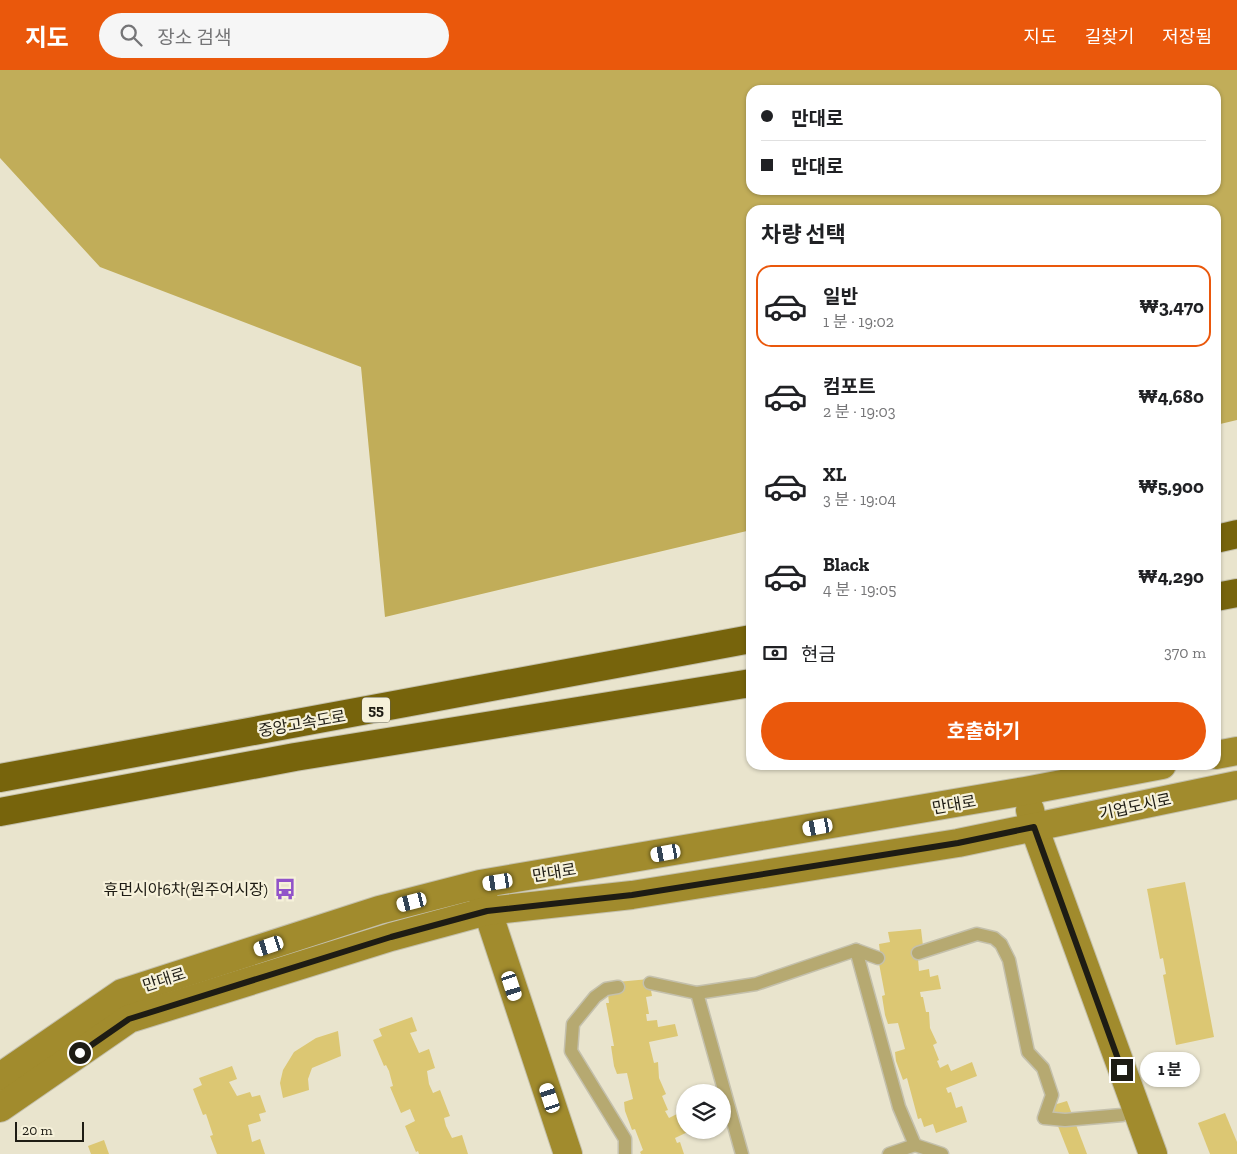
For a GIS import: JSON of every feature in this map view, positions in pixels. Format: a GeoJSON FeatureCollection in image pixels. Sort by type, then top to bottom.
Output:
{"type":"FeatureCollection","features":[{"type":"Feature","properties":{"kind":"highway"},"geometry":{"type":"LineString","coordinates":[[1221,538],[1237,534]]}},
{"type":"Feature","properties":{"kind":"highway"},"geometry":{"type":"LineString","coordinates":[[1221,596],[1237,593]]}},
{"type":"Feature","properties":{"kind":"highway","name":"중앙고속도로"},"geometry":{"type":"LineString","coordinates":[[0,778],[746,640]]}},
{"type":"Feature","properties":{"kind":"highway","name":"중앙고속도로"},"geometry":{"type":"LineString","coordinates":[[0,812],[294,757],[746,684]]}},
{"type":"Feature","properties":{"kind":"street"},"geometry":{"type":"LineString","coordinates":[[1221,754],[1237,751]]}},
{"type":"Feature","properties":{"kind":"street"},"geometry":{"type":"LineString","coordinates":[[1136,770],[1025,791],[1034,827],[1153,1154]]}},
{"type":"Feature","properties":{"kind":"street","name":"기업도시로"},"geometry":{"type":"LineString","coordinates":[[1034,827],[1237,785]]}},
{"type":"Feature","properties":{"kind":"street","name":"만대로"},"geometry":{"type":"LineString","coordinates":[[0,1077],[122,993],[379,910],[480,884],[1025,791]]}},
{"type":"Feature","properties":{"kind":"street","name":"만대로"},"geometry":{"type":"LineString","coordinates":[[0,1108],[129,1019],[391,937],[487,911],[632,895],[958,843],[1034,827]]}},
{"type":"Feature","properties":{"kind":"street"},"geometry":{"type":"LineString","coordinates":[[480,884],[487,911],[568,1154]]}},
{"type":"Feature","properties":{"kind":"lane"},"geometry":{"type":"LineString","coordinates":[[918,953],[977,934],[994,938],[1001,944],[1009,960],[1028,1052],[1043,1068],[1052,1094],[1044,1118],[1065,1120],[1122,1115],[1136,1107]]}},
{"type":"Feature","properties":{"kind":"lane"},"geometry":{"type":"LineString","coordinates":[[856,950],[898,1107],[915,1145]]}},
{"type":"Feature","properties":{"kind":"lane"},"geometry":{"type":"LineString","coordinates":[[650,983],[697,993],[756,984],[856,950],[878,958]]}},
{"type":"Feature","properties":{"kind":"lane"},"geometry":{"type":"LineString","coordinates":[[618,987],[606,989],[595,997],[573,1024],[571,1051],[625,1139],[625,1154]]}},
{"type":"Feature","properties":{"kind":"lane"},"geometry":{"type":"LineString","coordinates":[[697,993],[742,1154]]}},
{"type":"Feature","properties":{"kind":"lane"},"geometry":{"type":"LineString","coordinates":[[889,1154],[915,1145],[942,1154]]}},
{"type":"Feature","properties":{"kind":"shaded area"},"geometry":{"type":"Polygon","coordinates":[[[0,70],[1237,70],[1237,420],[1221,424],[1221,205],[746,205],[746,531],[385,617],[361,367],[100,267],[0,158],[0,70]]]}},
{"type":"Feature","properties":{"kind":"building"},"geometry":{"type":"Polygon","coordinates":[[[1185,882],[1214,1037],[1176,1045],[1163,975],[1166,974],[1163,958],[1160,959],[1147,889],[1185,882]]]}},
{"type":"Feature","properties":{"kind":"building"},"geometry":{"type":"Polygon","coordinates":[[[921,929],[923,946],[917,946],[919,971],[929,969],[930,977],[938,975],[941,989],[920,992],[926,1012],[929,1012],[930,1028],[937,1043],[933,1045],[939,1060],[937,1061],[940,1068],[948,1064],[951,1071],[972,1062],[977,1076],[946,1088],[948,1093],[951,1092],[956,1108],[962,1106],[967,1122],[936,1133],[933,1124],[924,1127],[921,1118],[918,1119],[907,1078],[903,1080],[896,1061],[895,1052],[905,1049],[898,1023],[888,1024],[885,1015],[882,996],[885,995],[877,953],[880,952],[879,944],[890,942],[888,932],[921,929]]]}},
{"type":"Feature","properties":{"kind":"building"},"geometry":{"type":"Polygon","coordinates":[[[649,979],[652,996],[646,997],[649,1014],[646,1014],[647,1021],[657,1020],[658,1027],[675,1024],[678,1036],[649,1042],[654,1063],[658,1062],[659,1078],[666,1094],[662,1096],[668,1110],[665,1111],[669,1118],[676,1114],[675,1138],[677,1143],[680,1142],[684,1154],[641,1154],[640,1152],[643,1150],[635,1129],[632,1130],[625,1111],[624,1102],[633,1099],[627,1073],[617,1074],[611,1046],[614,1046],[606,1003],[609,1003],[608,994],[617,982],[649,979]]]}},
{"type":"Feature","properties":{"kind":"building"},"geometry":{"type":"Polygon","coordinates":[[[412,1017],[417,1031],[410,1033],[419,1053],[429,1049],[435,1068],[427,1071],[429,1084],[433,1093],[440,1090],[450,1116],[444,1118],[446,1126],[452,1138],[462,1135],[468,1154],[419,1154],[418,1151],[416,1152],[405,1126],[415,1121],[410,1109],[401,1113],[390,1087],[393,1086],[389,1071],[386,1065],[384,1066],[373,1040],[382,1036],[379,1029],[412,1017]]]}},
{"type":"Feature","properties":{"kind":"building"},"geometry":{"type":"Polygon","coordinates":[[[338,1031],[341,1056],[312,1068],[308,1079],[309,1090],[283,1098],[280,1083],[283,1070],[294,1052],[316,1038],[338,1031]]]}},
{"type":"Feature","properties":{"kind":"building"},"geometry":{"type":"Polygon","coordinates":[[[232,1066],[237,1079],[229,1082],[237,1096],[250,1092],[252,1097],[260,1095],[266,1112],[259,1114],[261,1121],[248,1125],[252,1142],[260,1139],[265,1154],[217,1154],[210,1136],[213,1135],[206,1114],[203,1115],[193,1089],[202,1085],[199,1078],[232,1066]]]}},
{"type":"Feature","properties":{"kind":"building"},"geometry":{"type":"Polygon","coordinates":[[[1067,1101],[1087,1154],[1069,1154],[1050,1106],[1067,1101]]]}},
{"type":"Feature","properties":{"kind":"building"},"geometry":{"type":"Polygon","coordinates":[[[1225,1113],[1237,1142],[1237,1154],[1210,1154],[1198,1123],[1225,1113]]]}},
{"type":"Feature","properties":{"kind":"building"},"geometry":{"type":"Polygon","coordinates":[[[104,1140],[109,1154],[91,1154],[88,1146],[104,1140]]]}},
{"type":"Feature","properties":{"kind":"place","name":"휴먼시아6차(원주어시장)"},"geometry":{"type":"Point","coordinates":[285,889]}},
{"type":"Feature","properties":{"kind":"route"},"geometry":{"type":"LineString","coordinates":[[80,1053],[129,1019],[391,937],[487,911],[632,895],[958,843],[1034,827],[1122,1070]]}}]}
